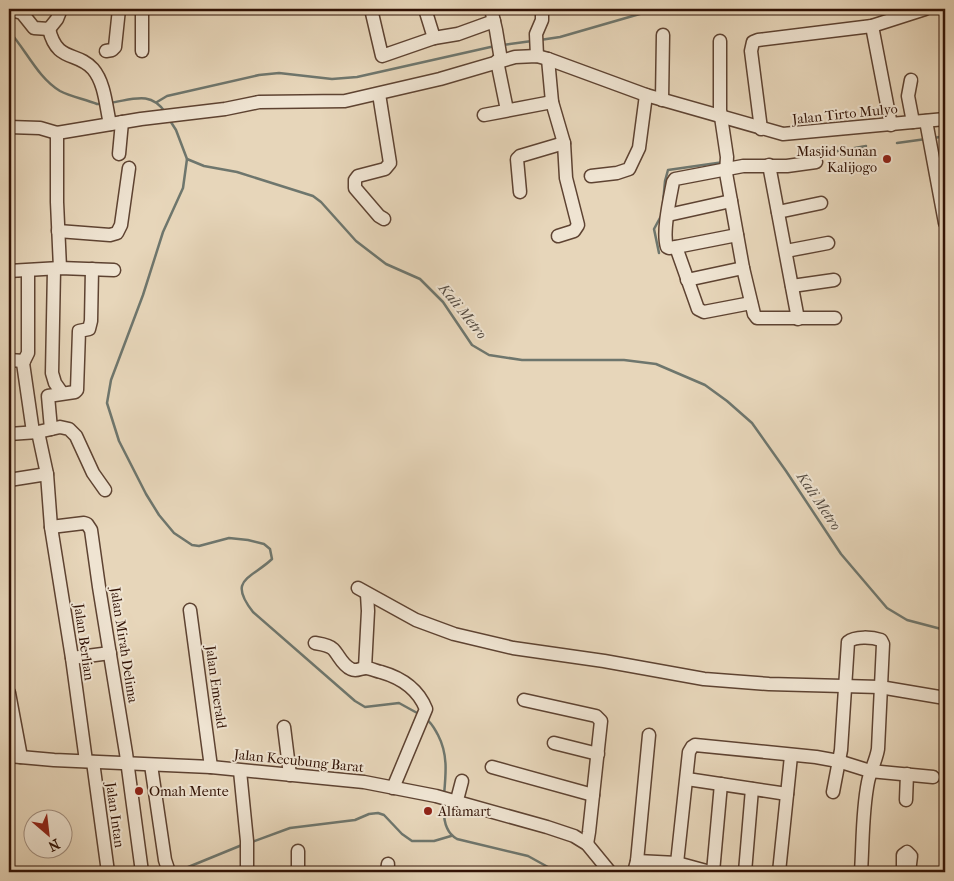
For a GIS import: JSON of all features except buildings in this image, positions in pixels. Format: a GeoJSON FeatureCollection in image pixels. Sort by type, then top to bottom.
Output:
{"type":"FeatureCollection","features":[{"type":"Feature","properties":{"kind":"street"},"geometry":{"type":"LineString","coordinates":[[9,9],[22,11],[34,28],[49,30]]}},
{"type":"Feature","properties":{"kind":"street"},"geometry":{"type":"LineString","coordinates":[[61,9],[49,30],[51,39],[56,47],[67,56],[89,65],[94,70],[113,119],[119,154]]}},
{"type":"Feature","properties":{"kind":"street"},"geometry":{"type":"LineString","coordinates":[[106,51],[112,50],[115,47],[119,9]]}},
{"type":"Feature","properties":{"kind":"street"},"geometry":{"type":"LineString","coordinates":[[142,9],[142,51]]}},
{"type":"Feature","properties":{"kind":"street"},"geometry":{"type":"LineString","coordinates":[[371,9],[382,56],[434,38],[458,34],[494,20],[508,110]]}},
{"type":"Feature","properties":{"kind":"street"},"geometry":{"type":"LineString","coordinates":[[425,9],[434,38]]}},
{"type":"Feature","properties":{"kind":"street"},"geometry":{"type":"LineString","coordinates":[[542,9],[542,20],[536,34],[564,143],[566,178],[578,225],[574,231],[558,236]]}},
{"type":"Feature","properties":{"kind":"street"},"geometry":{"type":"LineString","coordinates":[[762,129],[750,51],[753,42],[872,26],[925,9]]}},
{"type":"Feature","properties":{"kind":"street"},"geometry":{"type":"LineString","coordinates":[[872,26],[891,125]]}},
{"type":"Feature","properties":{"kind":"street"},"geometry":{"type":"LineString","coordinates":[[662,100],[663,36]]}},
{"type":"Feature","properties":{"kind":"street"},"geometry":{"type":"LineString","coordinates":[[720,42],[720,115],[727,163],[726,173],[743,268],[754,314],[757,318],[836,318]]}},
{"type":"Feature","properties":{"kind":"street"},"geometry":{"type":"LineString","coordinates":[[9,127],[40,128],[57,133],[113,119],[141,119],[184,114],[225,109],[259,102],[282,100],[332,102],[354,100],[440,79],[499,56],[515,57],[540,54]]}},
{"type":"Feature","properties":{"kind":"street","name":"Jalan Tirto Mulyo"},"geometry":{"type":"LineString","coordinates":[[540,54],[646,95],[788,135],[945,119]]}},
{"type":"Feature","properties":{"kind":"street"},"geometry":{"type":"LineString","coordinates":[[910,80],[908,96],[913,122]]}},
{"type":"Feature","properties":{"kind":"street"},"geometry":{"type":"LineString","coordinates":[[379,94],[390,163],[385,169],[358,176],[355,180],[355,188],[379,216],[384,219]]}},
{"type":"Feature","properties":{"kind":"street"},"geometry":{"type":"LineString","coordinates":[[591,176],[617,173],[629,168],[639,148],[646,95]]}},
{"type":"Feature","properties":{"kind":"street"},"geometry":{"type":"LineString","coordinates":[[484,115],[552,102]]}},
{"type":"Feature","properties":{"kind":"street"},"geometry":{"type":"LineString","coordinates":[[926,121],[945,223]]}},
{"type":"Feature","properties":{"kind":"street"},"geometry":{"type":"LineString","coordinates":[[57,133],[58,231],[52,373],[62,393]]}},
{"type":"Feature","properties":{"kind":"street"},"geometry":{"type":"LineString","coordinates":[[520,192],[517,159],[520,156],[564,143]]}},
{"type":"Feature","properties":{"kind":"street"},"geometry":{"type":"LineString","coordinates":[[737,235],[669,248],[666,244],[668,215],[675,179],[727,163],[787,166],[816,162]]}},
{"type":"Feature","properties":{"kind":"street"},"geometry":{"type":"LineString","coordinates":[[769,165],[798,319]]}},
{"type":"Feature","properties":{"kind":"street"},"geometry":{"type":"LineString","coordinates":[[58,231],[110,235],[117,233],[121,224],[129,168]]}},
{"type":"Feature","properties":{"kind":"street"},"geometry":{"type":"LineString","coordinates":[[668,215],[731,201]]}},
{"type":"Feature","properties":{"kind":"street"},"geometry":{"type":"LineString","coordinates":[[778,212],[821,203]]}},
{"type":"Feature","properties":{"kind":"street"},"geometry":{"type":"LineString","coordinates":[[786,251],[828,243]]}},
{"type":"Feature","properties":{"kind":"street"},"geometry":{"type":"LineString","coordinates":[[676,247],[700,311],[751,303]]}},
{"type":"Feature","properties":{"kind":"street"},"geometry":{"type":"LineString","coordinates":[[9,271],[57,268],[114,270]]}},
{"type":"Feature","properties":{"kind":"street"},"geometry":{"type":"LineString","coordinates":[[687,280],[743,268]]}},
{"type":"Feature","properties":{"kind":"street"},"geometry":{"type":"LineString","coordinates":[[51,429],[47,398],[49,395],[75,392],[77,390],[79,330],[89,329],[91,321],[92,269]]}},
{"type":"Feature","properties":{"kind":"street","name":"Jalan Berlian"},"geometry":{"type":"LineString","coordinates":[[28,271],[28,353],[24,361],[35,432],[46,474],[51,527],[89,762]]}},
{"type":"Feature","properties":{"kind":"street"},"geometry":{"type":"LineString","coordinates":[[792,286],[834,280]]}},
{"type":"Feature","properties":{"kind":"street"},"geometry":{"type":"LineString","coordinates":[[9,360],[24,361]]}},
{"type":"Feature","properties":{"kind":"street"},"geometry":{"type":"LineString","coordinates":[[9,434],[65,427],[74,432],[93,474],[105,490]]}},
{"type":"Feature","properties":{"kind":"street"},"geometry":{"type":"LineString","coordinates":[[9,480],[46,474]]}},
{"type":"Feature","properties":{"kind":"street","name":"Jalan Mirah Delima"},"geometry":{"type":"LineString","coordinates":[[51,527],[84,523],[91,530],[128,764],[142,872]]}},
{"type":"Feature","properties":{"kind":"street"},"geometry":{"type":"LineString","coordinates":[[365,668],[368,611],[362,591],[429,625],[454,634],[513,648],[604,661],[704,680],[880,687],[945,698]]}},
{"type":"Feature","properties":{"kind":"street","name":"Jalan Emerald"},"geometry":{"type":"LineString","coordinates":[[190,610],[211,767]]}},
{"type":"Feature","properties":{"kind":"street"},"geometry":{"type":"LineString","coordinates":[[833,792],[841,750],[848,642],[852,639],[876,638],[881,640],[883,644],[878,749],[876,760],[870,771],[864,817],[861,872]]}},
{"type":"Feature","properties":{"kind":"street"},"geometry":{"type":"LineString","coordinates":[[315,643],[334,650],[350,669],[358,671],[365,668],[392,676],[417,692],[426,709],[393,788]]}},
{"type":"Feature","properties":{"kind":"street"},"geometry":{"type":"LineString","coordinates":[[72,658],[110,653]]}},
{"type":"Feature","properties":{"kind":"street"},"geometry":{"type":"LineString","coordinates":[[9,693],[15,756]]}},
{"type":"Feature","properties":{"kind":"street"},"geometry":{"type":"LineString","coordinates":[[524,700],[598,717],[601,724],[586,844],[610,872]]}},
{"type":"Feature","properties":{"kind":"street"},"geometry":{"type":"LineString","coordinates":[[284,727],[290,775]]}},
{"type":"Feature","properties":{"kind":"street"},"geometry":{"type":"LineString","coordinates":[[649,735],[636,866],[684,867],[712,872],[721,784]]}},
{"type":"Feature","properties":{"kind":"street"},"geometry":{"type":"LineString","coordinates":[[554,743],[598,754]]}},
{"type":"Feature","properties":{"kind":"street"},"geometry":{"type":"LineString","coordinates":[[684,867],[687,779],[689,752],[692,747],[816,757],[838,761],[870,771],[933,777]]}},
{"type":"Feature","properties":{"kind":"street","name":"Jalan Kecubung Barat"},"geometry":{"type":"LineString","coordinates":[[15,756],[89,762],[211,767],[364,782],[447,798],[548,826],[579,839],[586,844]]}},
{"type":"Feature","properties":{"kind":"street"},"geometry":{"type":"LineString","coordinates":[[779,872],[791,756]]}},
{"type":"Feature","properties":{"kind":"street","name":"Jalan Intan"},"geometry":{"type":"LineString","coordinates":[[89,762],[108,872]]}},
{"type":"Feature","properties":{"kind":"street"},"geometry":{"type":"LineString","coordinates":[[155,765],[172,858],[169,872]]}},
{"type":"Feature","properties":{"kind":"street"},"geometry":{"type":"LineString","coordinates":[[492,767],[593,795]]}},
{"type":"Feature","properties":{"kind":"street"},"geometry":{"type":"LineString","coordinates":[[240,771],[247,843],[247,872]]}},
{"type":"Feature","properties":{"kind":"street"},"geometry":{"type":"LineString","coordinates":[[906,800],[907,774]]}},
{"type":"Feature","properties":{"kind":"street"},"geometry":{"type":"LineString","coordinates":[[687,779],[787,794]]}},
{"type":"Feature","properties":{"kind":"street"},"geometry":{"type":"LineString","coordinates":[[447,798],[462,781]]}},
{"type":"Feature","properties":{"kind":"street"},"geometry":{"type":"LineString","coordinates":[[745,872],[752,789]]}},
{"type":"Feature","properties":{"kind":"street"},"geometry":{"type":"LineString","coordinates":[[298,852],[298,872]]}},
{"type":"Feature","properties":{"kind":"street"},"geometry":{"type":"LineString","coordinates":[[903,872],[903,855],[907,852],[911,856],[909,872]]}},
{"type":"Feature","properties":{"kind":"waterway"},"geometry":{"type":"LineString","coordinates":[[540,40],[560,37],[657,9]]}},
{"type":"Feature","properties":{"kind":"waterway","name":"Kali Metro"},"geometry":{"type":"LineString","coordinates":[[9,31],[45,79],[52,85],[69,95],[101,104]]}},
{"type":"Feature","properties":{"kind":"waterway"},"geometry":{"type":"LineString","coordinates":[[503,45],[532,41]]}},
{"type":"Feature","properties":{"kind":"waterway"},"geometry":{"type":"LineString","coordinates":[[157,102],[167,96],[259,75],[279,73],[332,79],[357,77],[495,46]]}},
{"type":"Feature","properties":{"kind":"waterway","name":"Kali Metro"},"geometry":{"type":"LineString","coordinates":[[109,103],[140,98],[147,99],[159,105],[165,112]]}},
{"type":"Feature","properties":{"kind":"waterway","name":"Kali Metro"},"geometry":{"type":"LineString","coordinates":[[169,119],[176,130],[187,159],[204,166],[237,172],[313,196],[321,202],[356,241],[386,264],[420,279],[443,302],[472,345],[489,355],[522,360],[624,360],[656,364],[705,385],[752,423],[841,554],[887,608],[907,620],[945,630]]}},
{"type":"Feature","properties":{"kind":"waterway"},"geometry":{"type":"LineString","coordinates":[[934,138],[945,136]]}},
{"type":"Feature","properties":{"kind":"waterway"},"geometry":{"type":"LineString","coordinates":[[897,143],[926,139]]}},
{"type":"Feature","properties":{"kind":"waterway"},"geometry":{"type":"LineString","coordinates":[[804,157],[866,146]]}},
{"type":"Feature","properties":{"kind":"waterway"},"geometry":{"type":"LineString","coordinates":[[187,159],[183,188],[163,232],[143,295],[111,380],[107,403],[119,441],[146,494],[159,515],[174,533],[192,545],[199,546],[229,538],[264,544],[270,549],[272,559],[250,576],[242,586],[245,601],[253,612],[355,701],[365,707],[399,703],[419,714]]}},
{"type":"Feature","properties":{"kind":"waterway"},"geometry":{"type":"LineString","coordinates":[[663,203],[668,170],[724,162]]}},
{"type":"Feature","properties":{"kind":"waterway"},"geometry":{"type":"LineString","coordinates":[[659,253],[654,229],[661,216]]}},
{"type":"Feature","properties":{"kind":"waterway"},"geometry":{"type":"LineString","coordinates":[[426,719],[434,728],[441,742],[445,757],[444,795]]}},
{"type":"Feature","properties":{"kind":"waterway"},"geometry":{"type":"LineString","coordinates":[[444,803],[444,818],[447,828],[457,839],[528,856],[557,872]]}},
{"type":"Feature","properties":{"kind":"waterway"},"geometry":{"type":"LineString","coordinates":[[252,842],[290,828],[355,820],[369,814],[378,813],[384,815],[402,834],[412,841],[434,841],[451,836]]}},
{"type":"Feature","properties":{"kind":"waterway"},"geometry":{"type":"LineString","coordinates":[[176,872],[242,845]]}},
{"type":"Feature","properties":{"kind":"place","name":"Masjid Sunan Kalijogo"},"geometry":{"type":"Point","coordinates":[887,159]}},
{"type":"Feature","properties":{"kind":"place","name":"Omah Mente"},"geometry":{"type":"Point","coordinates":[139,791]}},
{"type":"Feature","properties":{"kind":"place","name":"Alfamart"},"geometry":{"type":"Point","coordinates":[428,811]}}]}
